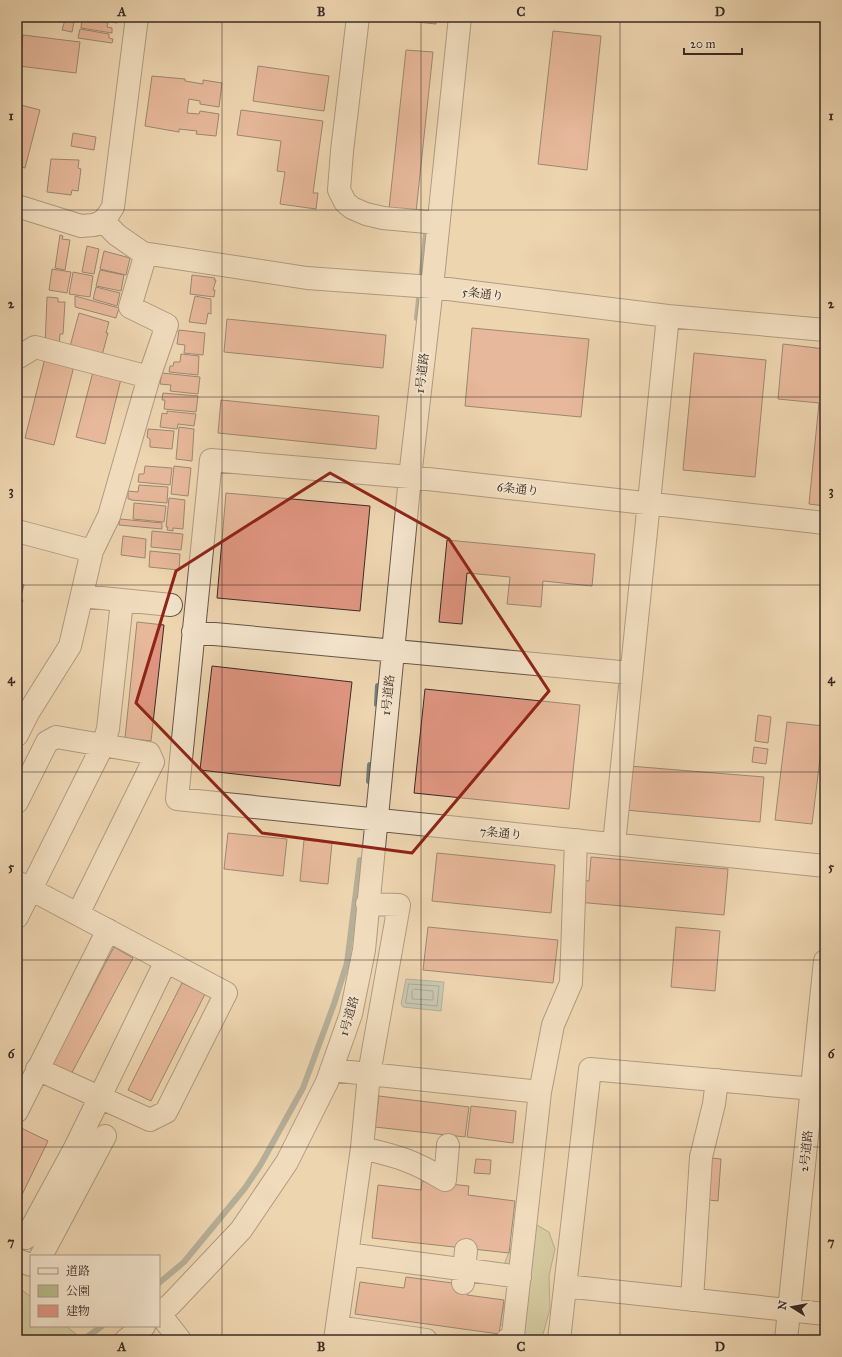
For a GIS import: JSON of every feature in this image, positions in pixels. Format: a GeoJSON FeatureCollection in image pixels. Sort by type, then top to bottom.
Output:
{"type":"FeatureCollection","features":[{"type":"Feature","properties":{"kind":"street"},"geometry":{"type":"LineString","coordinates":[[17,206],[81,226],[94,226],[103,221],[113,207],[138,17]]}},
{"type":"Feature","properties":{"kind":"street"},"geometry":{"type":"LineString","coordinates":[[358,17],[342,151],[339,190],[345,202],[352,208],[366,214],[383,218],[431,223]]}},
{"type":"Feature","properties":{"kind":"street","name":"1号道路"},"geometry":{"type":"LineString","coordinates":[[160,1313],[172,1304],[241,1230],[287,1162],[331,1070],[351,1014],[364,950],[367,904],[410,477],[431,223],[460,17]]}},
{"type":"Feature","properties":{"kind":"street"},"geometry":{"type":"LineString","coordinates":[[17,735],[28,713],[70,646],[92,551],[110,516],[149,377],[167,325],[130,307],[144,260],[143,253],[117,235],[103,221]]}},
{"type":"Feature","properties":{"kind":"street","name":"5条通り"},"geometry":{"type":"LineString","coordinates":[[143,253],[308,278],[425,287],[668,316],[825,330]]}},
{"type":"Feature","properties":{"kind":"street"},"geometry":{"type":"LineString","coordinates":[[614,844],[668,316]]}},
{"type":"Feature","properties":{"kind":"street"},"geometry":{"type":"LineString","coordinates":[[17,358],[36,347],[149,377]]}},
{"type":"Feature","properties":{"kind":"street","name":"6条通り"},"geometry":{"type":"LineString","coordinates":[[193,632],[211,460],[410,477],[825,523]]}},
{"type":"Feature","properties":{"kind":"street"},"geometry":{"type":"LineString","coordinates":[[17,531],[92,551]]}},
{"type":"Feature","properties":{"kind":"street"},"geometry":{"type":"LineString","coordinates":[[82,596],[171,605]]}},
{"type":"Feature","properties":{"kind":"street"},"geometry":{"type":"LineString","coordinates":[[17,917],[24,886],[103,745],[108,729],[122,601]]}},
{"type":"Feature","properties":{"kind":"street"},"geometry":{"type":"LineString","coordinates":[[193,632],[631,672]]}},
{"type":"Feature","properties":{"kind":"street","name":"7条通り"},"geometry":{"type":"LineString","coordinates":[[193,632],[177,799],[825,866]]}},
{"type":"Feature","properties":{"kind":"street"},"geometry":{"type":"LineString","coordinates":[[17,802],[47,742],[56,737],[149,753],[153,762],[78,914]]}},
{"type":"Feature","properties":{"kind":"street"},"geometry":{"type":"LineString","coordinates":[[507,1340],[513,1336],[540,1092],[553,1025],[571,983],[576,840]]}},
{"type":"Feature","properties":{"kind":"street"},"geometry":{"type":"LineString","coordinates":[[24,886],[226,993],[166,1112],[150,1120],[37,1070]]}},
{"type":"Feature","properties":{"kind":"street"},"geometry":{"type":"LineString","coordinates":[[367,904],[399,905],[369,1074],[362,1148],[336,1333],[426,1340]]}},
{"type":"Feature","properties":{"kind":"street"},"geometry":{"type":"LineString","coordinates":[[17,1111],[108,930]]}},
{"type":"Feature","properties":{"kind":"street"},"geometry":{"type":"LineString","coordinates":[[17,1234],[26,1238],[75,1148],[166,961]]}},
{"type":"Feature","properties":{"kind":"street","name":"2号道路"},"geometry":{"type":"LineString","coordinates":[[786,1340],[819,1089],[825,961]]}},
{"type":"Feature","properties":{"kind":"street"},"geometry":{"type":"LineString","coordinates":[[559,1340],[590,1068],[819,1089]]}},
{"type":"Feature","properties":{"kind":"street"},"geometry":{"type":"LineString","coordinates":[[331,1070],[540,1092]]}},
{"type":"Feature","properties":{"kind":"street"},"geometry":{"type":"LineString","coordinates":[[692,1300],[697,1245],[697,1199],[701,1157],[714,1104],[717,1080]]}},
{"type":"Feature","properties":{"kind":"street"},"geometry":{"type":"LineString","coordinates":[[42,1255],[105,1136]]}},
{"type":"Feature","properties":{"kind":"street"},"geometry":{"type":"LineString","coordinates":[[362,1148],[403,1158],[420,1165],[445,1180],[448,1145]]}},
{"type":"Feature","properties":{"kind":"street"},"geometry":{"type":"LineString","coordinates":[[347,1254],[464,1267],[520,1277]]}},
{"type":"Feature","properties":{"kind":"street"},"geometry":{"type":"LineString","coordinates":[[17,1260],[30,1265]]}},
{"type":"Feature","properties":{"kind":"street"},"geometry":{"type":"LineString","coordinates":[[565,1286],[825,1314]]}},
{"type":"Feature","properties":{"kind":"street"},"geometry":{"type":"LineString","coordinates":[[160,1315],[180,1340]]}},
{"type":"Feature","properties":{"kind":"street"},"geometry":{"type":"LineString","coordinates":[[126,1340],[143,1327]]}},
{"type":"Feature","properties":{"kind":"highlighted area"},"geometry":{"type":"Polygon","coordinates":[[[330,473],[449,539],[549,691],[412,853],[262,833],[136,703],[176,571],[330,473]]]}},
{"type":"Feature","properties":{"kind":"green space"},"geometry":{"type":"Polygon","coordinates":[[[535,1224],[549,1232],[555,1249],[549,1276],[550,1309],[543,1334],[530,1339],[524,1339],[514,1336],[499,1323],[506,1299],[516,1287],[503,1267],[514,1240],[535,1224]]]}},
{"type":"Feature","properties":{"kind":"green space"},"geometry":{"type":"Polygon","coordinates":[[[17,1286],[30,1296],[30,1327],[67,1327],[76,1334],[66,1340],[17,1340],[17,1286]]]}},
{"type":"Feature","properties":{"kind":"water"},"geometry":{"type":"Polygon","coordinates":[[[406,979],[444,982],[441,1011],[403,1007],[401,1004],[406,979]]]}},
{"type":"Feature","properties":{"kind":"building"},"geometry":{"type":"Polygon","coordinates":[[[81,17],[118,17],[117,23],[81,17]]]}},
{"type":"Feature","properties":{"kind":"building"},"geometry":{"type":"Polygon","coordinates":[[[408,17],[436,17],[436,24],[407,21],[408,17]]]}},
{"type":"Feature","properties":{"kind":"building"},"geometry":{"type":"Polygon","coordinates":[[[82,19],[108,23],[107,27],[112,28],[112,33],[81,28],[82,19]]]}},
{"type":"Feature","properties":{"kind":"building"},"geometry":{"type":"Polygon","coordinates":[[[65,20],[74,22],[72,32],[62,30],[65,20]]]}},
{"type":"Feature","properties":{"kind":"building"},"geometry":{"type":"Polygon","coordinates":[[[80,29],[109,34],[109,38],[113,39],[112,43],[78,38],[80,29]]]}},
{"type":"Feature","properties":{"kind":"building"},"geometry":{"type":"Polygon","coordinates":[[[553,31],[601,36],[587,170],[538,164],[553,31]]]}},
{"type":"Feature","properties":{"kind":"building"},"geometry":{"type":"Polygon","coordinates":[[[23,35],[80,42],[76,73],[19,66],[23,35]]]}},
{"type":"Feature","properties":{"kind":"building"},"geometry":{"type":"Polygon","coordinates":[[[406,50],[433,52],[416,212],[389,209],[406,50]]]}},
{"type":"Feature","properties":{"kind":"building"},"geometry":{"type":"Polygon","coordinates":[[[258,66],[329,76],[324,111],[253,101],[258,66]]]}},
{"type":"Feature","properties":{"kind":"building"},"geometry":{"type":"Polygon","coordinates":[[[152,76],[185,79],[185,81],[203,84],[203,80],[222,83],[219,107],[200,104],[200,101],[189,99],[187,113],[199,114],[200,111],[219,114],[216,136],[196,134],[197,131],[179,129],[179,132],[145,126],[152,76]]]}},
{"type":"Feature","properties":{"kind":"building"},"geometry":{"type":"Polygon","coordinates":[[[17,104],[40,110],[25,168],[17,166],[17,104]]]}},
{"type":"Feature","properties":{"kind":"building"},"geometry":{"type":"Polygon","coordinates":[[[241,110],[323,121],[313,193],[318,193],[316,209],[280,204],[285,172],[277,171],[281,141],[237,135],[241,110]]]}},
{"type":"Feature","properties":{"kind":"building"},"geometry":{"type":"Polygon","coordinates":[[[73,133],[96,137],[94,150],[71,146],[73,133]]]}},
{"type":"Feature","properties":{"kind":"building"},"geometry":{"type":"Polygon","coordinates":[[[51,159],[79,160],[78,168],[81,169],[78,191],[72,190],[71,195],[47,192],[51,159]]]}},
{"type":"Feature","properties":{"kind":"building"},"geometry":{"type":"Polygon","coordinates":[[[60,235],[63,236],[62,239],[70,240],[65,270],[55,268],[60,235]]]}},
{"type":"Feature","properties":{"kind":"building"},"geometry":{"type":"Polygon","coordinates":[[[87,246],[99,249],[94,274],[82,272],[87,246]]]}},
{"type":"Feature","properties":{"kind":"building"},"geometry":{"type":"Polygon","coordinates":[[[104,251],[130,258],[126,275],[100,269],[104,251]]]}},
{"type":"Feature","properties":{"kind":"building"},"geometry":{"type":"Polygon","coordinates":[[[52,269],[71,272],[67,293],[49,290],[52,269]]]}},
{"type":"Feature","properties":{"kind":"building"},"geometry":{"type":"Polygon","coordinates":[[[100,270],[124,275],[121,291],[96,286],[100,270]]]}},
{"type":"Feature","properties":{"kind":"building"},"geometry":{"type":"Polygon","coordinates":[[[73,272],[93,276],[90,297],[69,294],[73,272]]]}},
{"type":"Feature","properties":{"kind":"building"},"geometry":{"type":"Polygon","coordinates":[[[192,275],[215,278],[214,280],[216,280],[213,290],[215,290],[214,297],[190,294],[192,275]]]}},
{"type":"Feature","properties":{"kind":"building"},"geometry":{"type":"Polygon","coordinates":[[[96,287],[120,293],[117,306],[93,299],[96,287]]]}},
{"type":"Feature","properties":{"kind":"building"},"geometry":{"type":"Polygon","coordinates":[[[75,296],[119,308],[116,318],[75,307],[75,296]]]}},
{"type":"Feature","properties":{"kind":"building"},"geometry":{"type":"Polygon","coordinates":[[[195,296],[211,299],[211,314],[208,313],[206,324],[189,322],[195,296]]]}},
{"type":"Feature","properties":{"kind":"building"},"geometry":{"type":"Polygon","coordinates":[[[47,297],[58,298],[58,302],[65,302],[63,334],[60,334],[59,347],[45,346],[47,297]]]}},
{"type":"Feature","properties":{"kind":"building"},"geometry":{"type":"Polygon","coordinates":[[[79,313],[109,322],[106,333],[108,333],[101,359],[69,350],[79,313]]]}},
{"type":"Feature","properties":{"kind":"building"},"geometry":{"type":"Polygon","coordinates":[[[227,319],[386,335],[383,368],[224,352],[227,319]]]}},
{"type":"Feature","properties":{"kind":"building"},"geometry":{"type":"Polygon","coordinates":[[[472,328],[589,339],[581,417],[465,406],[472,328]]]}},
{"type":"Feature","properties":{"kind":"building"},"geometry":{"type":"Polygon","coordinates":[[[179,330],[205,333],[203,355],[184,353],[185,345],[177,344],[179,330]]]}},
{"type":"Feature","properties":{"kind":"building"},"geometry":{"type":"Polygon","coordinates":[[[783,344],[825,349],[825,506],[809,504],[819,403],[778,399],[783,344]]]}},
{"type":"Feature","properties":{"kind":"building"},"geometry":{"type":"Polygon","coordinates":[[[694,353],[766,360],[755,477],[683,470],[694,353]]]}},
{"type":"Feature","properties":{"kind":"building"},"geometry":{"type":"Polygon","coordinates":[[[181,354],[199,356],[198,375],[169,372],[170,366],[173,366],[174,362],[180,362],[181,354]]]}},
{"type":"Feature","properties":{"kind":"building"},"geometry":{"type":"Polygon","coordinates":[[[45,358],[74,366],[54,445],[25,438],[45,358]]]}},
{"type":"Feature","properties":{"kind":"building"},"geometry":{"type":"Polygon","coordinates":[[[94,368],[122,375],[105,444],[76,437],[94,368]]]}},
{"type":"Feature","properties":{"kind":"building"},"geometry":{"type":"Polygon","coordinates":[[[162,373],[200,377],[198,394],[170,391],[171,385],[160,384],[162,373]]]}},
{"type":"Feature","properties":{"kind":"building"},"geometry":{"type":"Polygon","coordinates":[[[163,393],[198,396],[196,412],[164,409],[165,400],[162,400],[163,393]]]}},
{"type":"Feature","properties":{"kind":"building"},"geometry":{"type":"Polygon","coordinates":[[[221,400],[379,416],[376,449],[218,433],[221,400]]]}},
{"type":"Feature","properties":{"kind":"building"},"geometry":{"type":"Polygon","coordinates":[[[167,411],[196,414],[194,426],[178,424],[177,429],[160,427],[162,413],[167,414],[167,411]]]}},
{"type":"Feature","properties":{"kind":"building"},"geometry":{"type":"Polygon","coordinates":[[[179,427],[194,429],[192,461],[176,459],[179,427]]]}},
{"type":"Feature","properties":{"kind":"building"},"geometry":{"type":"Polygon","coordinates":[[[148,429],[174,431],[172,449],[150,447],[150,439],[147,437],[148,429]]]}},
{"type":"Feature","properties":{"kind":"building"},"geometry":{"type":"Polygon","coordinates":[[[145,466],[172,468],[170,485],[138,482],[139,474],[144,474],[145,466]]]}},
{"type":"Feature","properties":{"kind":"building"},"geometry":{"type":"Polygon","coordinates":[[[174,466],[191,468],[188,496],[171,494],[174,466]]]}},
{"type":"Feature","properties":{"kind":"building"},"geometry":{"type":"Polygon","coordinates":[[[139,485],[168,487],[167,503],[128,499],[128,491],[138,492],[139,485]]]}},
{"type":"Feature","properties":{"kind":"building"},"geometry":{"type":"Polygon","coordinates":[[[226,493],[370,506],[360,611],[217,598],[226,493]]]}},
{"type":"Feature","properties":{"kind":"building"},"geometry":{"type":"Polygon","coordinates":[[[169,498],[185,500],[183,529],[173,528],[173,531],[167,530],[169,498]]]}},
{"type":"Feature","properties":{"kind":"building"},"geometry":{"type":"Polygon","coordinates":[[[134,503],[166,506],[164,522],[133,519],[134,503]]]}},
{"type":"Feature","properties":{"kind":"building"},"geometry":{"type":"Polygon","coordinates":[[[120,519],[162,523],[162,529],[119,525],[120,519]]]}},
{"type":"Feature","properties":{"kind":"building"},"geometry":{"type":"Polygon","coordinates":[[[152,531],[183,534],[181,550],[151,547],[152,531]]]}},
{"type":"Feature","properties":{"kind":"building"},"geometry":{"type":"Polygon","coordinates":[[[123,536],[146,539],[145,558],[121,555],[123,536]]]}},
{"type":"Feature","properties":{"kind":"building"},"geometry":{"type":"Polygon","coordinates":[[[447,540],[595,554],[592,586],[543,581],[541,607],[507,604],[510,577],[467,573],[462,624],[439,622],[447,540]]]}},
{"type":"Feature","properties":{"kind":"building"},"geometry":{"type":"Polygon","coordinates":[[[150,551],[180,554],[179,570],[149,567],[150,551]]]}},
{"type":"Feature","properties":{"kind":"building"},"geometry":{"type":"Polygon","coordinates":[[[17,583],[24,585],[21,596],[17,594],[17,583]]]}},
{"type":"Feature","properties":{"kind":"building"},"geometry":{"type":"Polygon","coordinates":[[[17,598],[23,600],[22,603],[19,602],[17,607],[17,598]]]}},
{"type":"Feature","properties":{"kind":"building"},"geometry":{"type":"Polygon","coordinates":[[[137,622],[164,625],[151,741],[125,738],[137,622]]]}},
{"type":"Feature","properties":{"kind":"building"},"geometry":{"type":"Polygon","coordinates":[[[212,666],[352,682],[340,786],[200,770],[212,666]]]}},
{"type":"Feature","properties":{"kind":"building"},"geometry":{"type":"Polygon","coordinates":[[[425,689],[580,705],[569,809],[414,793],[425,689]]]}},
{"type":"Feature","properties":{"kind":"building"},"geometry":{"type":"Polygon","coordinates":[[[758,715],[771,717],[768,743],[755,741],[758,715]]]}},
{"type":"Feature","properties":{"kind":"building"},"geometry":{"type":"Polygon","coordinates":[[[787,722],[824,726],[812,824],[775,820],[787,722]]]}},
{"type":"Feature","properties":{"kind":"building"},"geometry":{"type":"Polygon","coordinates":[[[754,747],[768,749],[766,764],[752,762],[754,747]]]}},
{"type":"Feature","properties":{"kind":"building"},"geometry":{"type":"Polygon","coordinates":[[[629,766],[764,777],[760,822],[625,810],[629,766]]]}},
{"type":"Feature","properties":{"kind":"building"},"geometry":{"type":"Polygon","coordinates":[[[228,833],[287,839],[283,876],[224,869],[228,833]]]}},
{"type":"Feature","properties":{"kind":"building"},"geometry":{"type":"Polygon","coordinates":[[[304,840],[332,843],[328,884],[300,881],[304,840]]]}},
{"type":"Feature","properties":{"kind":"building"},"geometry":{"type":"Polygon","coordinates":[[[437,853],[555,865],[551,913],[432,901],[437,853]]]}},
{"type":"Feature","properties":{"kind":"building"},"geometry":{"type":"Polygon","coordinates":[[[591,857],[728,869],[724,915],[577,902],[579,880],[589,881],[591,857]]]}},
{"type":"Feature","properties":{"kind":"building"},"geometry":{"type":"Polygon","coordinates":[[[428,927],[558,940],[553,983],[423,970],[428,927]]]}},
{"type":"Feature","properties":{"kind":"building"},"geometry":{"type":"Polygon","coordinates":[[[676,927],[720,931],[715,991],[671,987],[676,927]]]}},
{"type":"Feature","properties":{"kind":"building"},"geometry":{"type":"Polygon","coordinates":[[[114,947],[133,958],[69,1078],[50,1068],[114,947]]]}},
{"type":"Feature","properties":{"kind":"building"},"geometry":{"type":"Polygon","coordinates":[[[182,983],[205,994],[151,1101],[128,1090],[182,983]]]}},
{"type":"Feature","properties":{"kind":"building"},"geometry":{"type":"Polygon","coordinates":[[[379,1096],[469,1107],[465,1137],[375,1127],[379,1096]]]}},
{"type":"Feature","properties":{"kind":"building"},"geometry":{"type":"Polygon","coordinates":[[[471,1106],[516,1111],[513,1143],[467,1137],[471,1106]]]}},
{"type":"Feature","properties":{"kind":"building"},"geometry":{"type":"Polygon","coordinates":[[[21,1128],[48,1141],[17,1205],[17,1136],[21,1128]]]}},
{"type":"Feature","properties":{"kind":"building"},"geometry":{"type":"Polygon","coordinates":[[[701,1157],[721,1159],[718,1201],[691,1198],[701,1157]]]}},
{"type":"Feature","properties":{"kind":"building"},"geometry":{"type":"Polygon","coordinates":[[[476,1159],[491,1160],[490,1174],[474,1173],[476,1159]]]}},
{"type":"Feature","properties":{"kind":"building"},"geometry":{"type":"Polygon","coordinates":[[[422,1181],[469,1186],[468,1195],[515,1201],[509,1253],[372,1238],[378,1185],[421,1190],[422,1181]]]}},
{"type":"Feature","properties":{"kind":"building"},"geometry":{"type":"Polygon","coordinates":[[[406,1277],[468,1285],[467,1295],[504,1300],[499,1334],[355,1314],[360,1282],[404,1288],[406,1277]]]}},
{"type":"Feature","properties":{"kind":"waterway"},"geometry":{"type":"LineString","coordinates":[[417,318],[427,225]]}},
{"type":"Feature","properties":{"kind":"waterway"},"geometry":{"type":"LineString","coordinates":[[377,704],[378,686]]}},
{"type":"Feature","properties":{"kind":"waterway"},"geometry":{"type":"LineString","coordinates":[[369,781],[370,765]]}},
{"type":"Feature","properties":{"kind":"waterway"},"geometry":{"type":"LineString","coordinates":[[160,1282],[184,1262],[245,1188],[261,1164],[303,1088],[334,1004],[347,963],[360,860]]}},
{"type":"Feature","properties":{"kind":"waterway"},"geometry":{"type":"LineString","coordinates":[[83,1340],[101,1327]]}}]}
